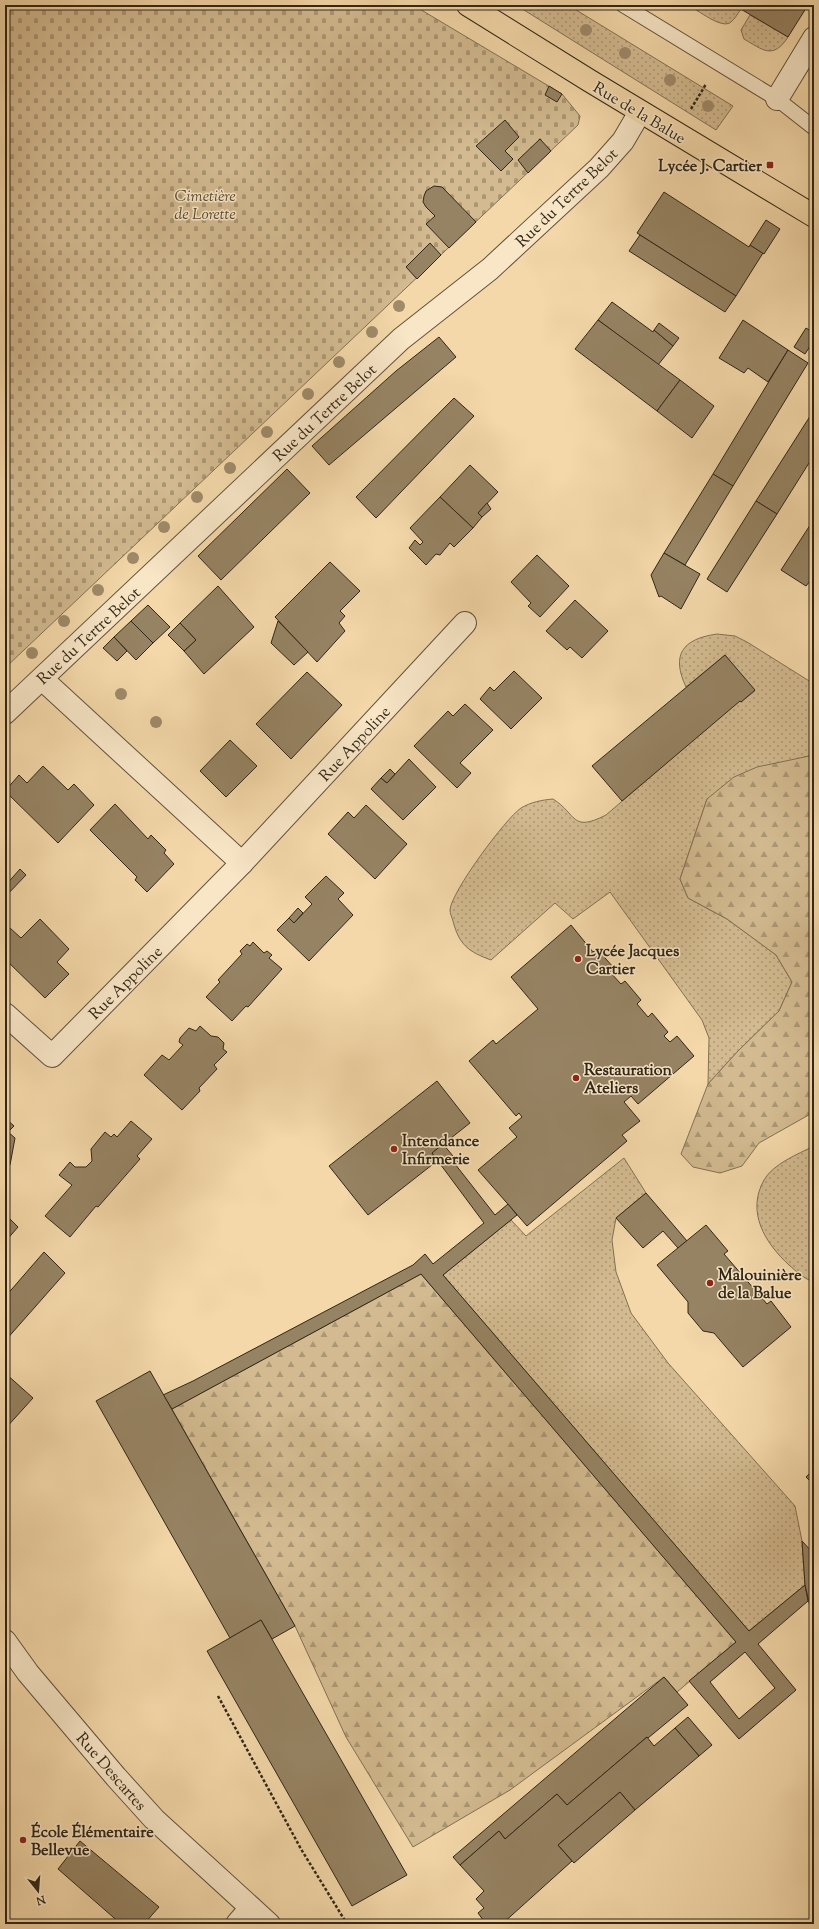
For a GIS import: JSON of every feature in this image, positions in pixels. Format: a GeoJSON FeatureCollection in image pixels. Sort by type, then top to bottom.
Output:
{"type":"FeatureCollection","features":[{"type":"Feature","properties":{"kind":"main road","name":"Rue de la Balue"},"geometry":{"type":"LineString","coordinates":[[468,5],[640,112],[814,216]]}},
{"type":"Feature","properties":{"kind":"street"},"geometry":{"type":"LineString","coordinates":[[777,99],[814,38]]}},
{"type":"Feature","properties":{"kind":"street","name":"Rue du Tertre Belot"},"geometry":{"type":"LineString","coordinates":[[5,713],[401,339],[490,269],[600,168],[624,141],[640,112]]}},
{"type":"Feature","properties":{"kind":"street","name":"Rue Appoline"},"geometry":{"type":"LineString","coordinates":[[5,1014],[52,1056],[242,863],[465,623]]}},
{"type":"Feature","properties":{"kind":"street"},"geometry":{"type":"LineString","coordinates":[[42,679],[242,863]]}},
{"type":"Feature","properties":{"kind":"street","name":"Rue Descartes"},"geometry":{"type":"LineString","coordinates":[[5,1642],[28,1673],[116,1777],[154,1819],[269,1924]]}},
{"type":"Feature","properties":{"kind":"street"},"geometry":{"type":"LineString","coordinates":[[236,1924],[251,1908]]}},
{"type":"Feature","properties":{"kind":"lane"},"geometry":{"type":"LineString","coordinates":[[623,5],[777,99],[814,128]]}},
{"type":"Feature","properties":{"kind":"path"},"geometry":{"type":"LineString","coordinates":[[675,133],[719,64]]}},
{"type":"Feature","properties":{"kind":"path"},"geometry":{"type":"LineString","coordinates":[[218,1696],[301,1848],[347,1924]]}},
{"type":"Feature","properties":{"kind":"green space","name":"Cimetière de Lorette"},"geometry":{"type":"Polygon","coordinates":[[[5,5],[413,5],[562,94],[580,116],[578,125],[5,668],[5,5]]]}},
{"type":"Feature","properties":{"kind":"green space"},"geometry":{"type":"Polygon","coordinates":[[[516,5],[568,5],[733,106],[716,130],[516,5]]]}},
{"type":"Feature","properties":{"kind":"green space"},"geometry":{"type":"Polygon","coordinates":[[[688,5],[735,5],[741,9],[735,18],[727,24],[716,21],[688,5]]]}},
{"type":"Feature","properties":{"kind":"green space"},"geometry":{"type":"Polygon","coordinates":[[[750,15],[788,37],[783,44],[777,49],[768,51],[757,47],[744,39],[741,30],[750,15]]]}},
{"type":"Feature","properties":{"kind":"green space"},"geometry":{"type":"Polygon","coordinates":[[[717,634],[735,636],[747,642],[814,684],[814,755],[804,757],[707,799],[680,879],[688,898],[727,919],[776,955],[792,982],[779,1011],[738,1051],[708,1084],[709,1038],[702,1020],[610,892],[573,919],[555,903],[491,960],[477,954],[462,942],[455,929],[450,910],[459,888],[480,856],[492,840],[521,808],[529,804],[553,799],[580,822],[595,820],[606,815],[739,701],[741,702],[755,691],[725,655],[686,687],[680,666],[680,657],[683,650],[695,640],[705,636],[717,634]]]}},
{"type":"Feature","properties":{"kind":"green space"},"geometry":{"type":"Polygon","coordinates":[[[814,755],[814,1112],[759,1143],[742,1166],[720,1173],[693,1167],[681,1154],[708,1084],[738,1051],[779,1011],[792,982],[776,955],[727,919],[688,898],[680,879],[707,799],[734,777],[757,767],[814,755]]]}},
{"type":"Feature","properties":{"kind":"green space"},"geometry":{"type":"Polygon","coordinates":[[[814,1146],[814,1282],[797,1272],[772,1247],[761,1226],[757,1204],[759,1192],[768,1174],[786,1160],[814,1146]]]}},
{"type":"Feature","properties":{"kind":"green space"},"geometry":{"type":"Polygon","coordinates":[[[624,1158],[646,1193],[616,1218],[612,1240],[616,1272],[631,1313],[668,1363],[795,1506],[802,1541],[805,1585],[749,1631],[443,1275],[511,1220],[526,1236],[624,1158]]]}},
{"type":"Feature","properties":{"kind":"green space"},"geometry":{"type":"Polygon","coordinates":[[[421,1274],[736,1642],[677,1692],[664,1677],[510,1790],[413,1847],[346,1737],[295,1626],[172,1409],[421,1274]]]}},
{"type":"Feature","properties":{"kind":"building"},"geometry":{"type":"Polygon","coordinates":[[[734,5],[808,5],[788,37],[734,5]]]}},
{"type":"Feature","properties":{"kind":"building"},"geometry":{"type":"Polygon","coordinates":[[[549,86],[562,94],[557,102],[545,95],[549,86]]]}},
{"type":"Feature","properties":{"kind":"building"},"geometry":{"type":"Polygon","coordinates":[[[505,120],[519,137],[505,151],[513,159],[501,171],[476,146],[505,120]]]}},
{"type":"Feature","properties":{"kind":"building"},"geometry":{"type":"Polygon","coordinates":[[[540,139],[551,151],[528,173],[518,160],[540,139]]]}},
{"type":"Feature","properties":{"kind":"building"},"geometry":{"type":"Polygon","coordinates":[[[434,186],[442,187],[476,222],[449,248],[426,224],[435,216],[423,202],[424,196],[426,191],[434,186]]]}},
{"type":"Feature","properties":{"kind":"building"},"geometry":{"type":"Polygon","coordinates":[[[664,192],[749,247],[750,245],[763,253],[736,296],[637,233],[664,192]]]}},
{"type":"Feature","properties":{"kind":"building"},"geometry":{"type":"Polygon","coordinates":[[[766,220],[780,229],[764,254],[750,245],[766,220]]]}},
{"type":"Feature","properties":{"kind":"building"},"geometry":{"type":"Polygon","coordinates":[[[640,235],[736,296],[725,312],[629,251],[640,235]]]}},
{"type":"Feature","properties":{"kind":"building"},"geometry":{"type":"Polygon","coordinates":[[[430,243],[441,255],[417,279],[406,267],[430,243]]]}},
{"type":"Feature","properties":{"kind":"building"},"geometry":{"type":"Polygon","coordinates":[[[612,302],[653,332],[654,330],[673,346],[658,365],[598,320],[612,302]]]}},
{"type":"Feature","properties":{"kind":"building"},"geometry":{"type":"Polygon","coordinates":[[[598,320],[680,380],[657,411],[575,349],[598,320]]]}},
{"type":"Feature","properties":{"kind":"building"},"geometry":{"type":"Polygon","coordinates":[[[743,320],[788,350],[768,382],[748,368],[744,373],[719,358],[743,320]]]}},
{"type":"Feature","properties":{"kind":"building"},"geometry":{"type":"Polygon","coordinates":[[[659,323],[679,338],[673,346],[654,330],[659,323]]]}},
{"type":"Feature","properties":{"kind":"building"},"geometry":{"type":"Polygon","coordinates":[[[806,328],[814,333],[814,340],[805,354],[794,347],[806,328]]]}},
{"type":"Feature","properties":{"kind":"building"},"geometry":{"type":"Polygon","coordinates":[[[439,337],[456,357],[329,465],[312,446],[396,371],[439,337]]]}},
{"type":"Feature","properties":{"kind":"building"},"geometry":{"type":"Polygon","coordinates":[[[788,350],[808,363],[733,486],[713,474],[788,350]]]}},
{"type":"Feature","properties":{"kind":"building"},"geometry":{"type":"Polygon","coordinates":[[[680,380],[714,406],[692,438],[657,411],[680,380]]]}},
{"type":"Feature","properties":{"kind":"building"},"geometry":{"type":"Polygon","coordinates":[[[454,398],[474,416],[376,518],[356,497],[454,398]]]}},
{"type":"Feature","properties":{"kind":"building"},"geometry":{"type":"Polygon","coordinates":[[[814,410],[814,455],[777,514],[756,501],[814,410]]]}},
{"type":"Feature","properties":{"kind":"building"},"geometry":{"type":"Polygon","coordinates":[[[470,465],[498,492],[478,513],[482,517],[473,528],[440,497],[470,465]]]}},
{"type":"Feature","properties":{"kind":"building"},"geometry":{"type":"Polygon","coordinates":[[[287,469],[310,493],[221,580],[198,556],[287,469]]]}},
{"type":"Feature","properties":{"kind":"building"},"geometry":{"type":"Polygon","coordinates":[[[713,474],[733,486],[685,565],[664,553],[713,474]]]}},
{"type":"Feature","properties":{"kind":"building"},"geometry":{"type":"Polygon","coordinates":[[[440,497],[473,528],[454,547],[450,543],[440,555],[436,554],[426,565],[409,548],[415,540],[420,545],[423,542],[410,528],[440,497]]]}},
{"type":"Feature","properties":{"kind":"building"},"geometry":{"type":"Polygon","coordinates":[[[756,501],[777,514],[727,592],[707,579],[756,501]]]}},
{"type":"Feature","properties":{"kind":"building"},"geometry":{"type":"Polygon","coordinates":[[[487,503],[491,509],[482,517],[478,513],[487,503]]]}},
{"type":"Feature","properties":{"kind":"building"},"geometry":{"type":"Polygon","coordinates":[[[814,519],[814,584],[810,581],[806,586],[781,570],[814,519]]]}},
{"type":"Feature","properties":{"kind":"building"},"geometry":{"type":"Polygon","coordinates":[[[664,553],[700,574],[681,609],[661,596],[659,597],[651,575],[664,553]]]}},
{"type":"Feature","properties":{"kind":"building"},"geometry":{"type":"Polygon","coordinates":[[[537,555],[569,586],[540,617],[528,606],[531,603],[511,582],[537,555]]]}},
{"type":"Feature","properties":{"kind":"building"},"geometry":{"type":"Polygon","coordinates":[[[330,562],[360,591],[340,611],[345,616],[339,623],[345,631],[317,662],[275,617],[330,562]]]}},
{"type":"Feature","properties":{"kind":"building"},"geometry":{"type":"Polygon","coordinates":[[[218,586],[254,627],[204,674],[184,651],[196,640],[180,623],[218,586]]]}},
{"type":"Feature","properties":{"kind":"building"},"geometry":{"type":"Polygon","coordinates":[[[575,600],[608,631],[582,658],[570,647],[567,650],[546,631],[575,600]]]}},
{"type":"Feature","properties":{"kind":"building"},"geometry":{"type":"Polygon","coordinates":[[[148,605],[170,627],[153,643],[131,621],[148,605]]]}},
{"type":"Feature","properties":{"kind":"building"},"geometry":{"type":"Polygon","coordinates":[[[131,621],[153,643],[136,660],[114,637],[131,621]]]}},
{"type":"Feature","properties":{"kind":"building"},"geometry":{"type":"Polygon","coordinates":[[[278,621],[308,652],[294,665],[271,643],[278,621]]]}},
{"type":"Feature","properties":{"kind":"building"},"geometry":{"type":"Polygon","coordinates":[[[180,623],[196,640],[184,651],[168,635],[180,623]]]}},
{"type":"Feature","properties":{"kind":"building"},"geometry":{"type":"Polygon","coordinates":[[[114,637],[127,651],[117,661],[103,648],[114,637]]]}},
{"type":"Feature","properties":{"kind":"building"},"geometry":{"type":"Polygon","coordinates":[[[725,655],[755,690],[622,801],[592,766],[725,655]]]}},
{"type":"Feature","properties":{"kind":"building"},"geometry":{"type":"Polygon","coordinates":[[[514,671],[542,698],[511,729],[480,699],[490,687],[494,691],[514,671]]]}},
{"type":"Feature","properties":{"kind":"building"},"geometry":{"type":"Polygon","coordinates":[[[307,672],[342,705],[291,759],[256,724],[307,672]]]}},
{"type":"Feature","properties":{"kind":"building"},"geometry":{"type":"Polygon","coordinates":[[[465,704],[493,730],[460,763],[471,773],[457,788],[414,746],[448,711],[453,716],[465,704]]]}},
{"type":"Feature","properties":{"kind":"building"},"geometry":{"type":"Polygon","coordinates":[[[230,740],[257,766],[226,797],[200,771],[230,740]]]}},
{"type":"Feature","properties":{"kind":"building"},"geometry":{"type":"Polygon","coordinates":[[[409,759],[436,787],[403,820],[371,789],[381,778],[387,783],[409,759]]]}},
{"type":"Feature","properties":{"kind":"building"},"geometry":{"type":"Polygon","coordinates":[[[43,766],[68,790],[74,784],[94,805],[58,843],[5,791],[19,775],[27,783],[43,766]]]}},
{"type":"Feature","properties":{"kind":"building"},"geometry":{"type":"Polygon","coordinates":[[[390,769],[395,774],[387,783],[381,778],[390,769]]]}},
{"type":"Feature","properties":{"kind":"building"},"geometry":{"type":"Polygon","coordinates":[[[115,804],[148,839],[151,835],[166,850],[164,853],[174,864],[147,892],[135,880],[137,877],[90,830],[115,804]]]}},
{"type":"Feature","properties":{"kind":"building"},"geometry":{"type":"Polygon","coordinates":[[[366,805],[407,844],[375,879],[328,834],[348,812],[354,818],[366,805]]]}},
{"type":"Feature","properties":{"kind":"building"},"geometry":{"type":"Polygon","coordinates":[[[20,869],[26,875],[5,897],[5,886],[20,869]]]}},
{"type":"Feature","properties":{"kind":"building"},"geometry":{"type":"Polygon","coordinates":[[[326,876],[344,893],[338,899],[353,915],[309,961],[277,930],[289,918],[294,923],[312,904],[305,897],[326,876]]]}},
{"type":"Feature","properties":{"kind":"building"},"geometry":{"type":"Polygon","coordinates":[[[298,908],[303,913],[294,923],[289,918],[298,908]]]}},
{"type":"Feature","properties":{"kind":"building"},"geometry":{"type":"Polygon","coordinates":[[[40,919],[69,949],[57,962],[69,974],[45,998],[5,959],[5,933],[10,928],[21,938],[40,919]]]}},
{"type":"Feature","properties":{"kind":"building","name":"Restauration Ateliers"},"geometry":{"type":"Polygon","coordinates":[[[571,925],[593,952],[597,949],[614,968],[610,972],[621,984],[625,981],[641,1000],[637,1004],[648,1017],[652,1013],[668,1032],[664,1036],[670,1042],[677,1036],[694,1056],[638,1104],[631,1096],[624,1102],[640,1121],[622,1135],[627,1141],[527,1226],[478,1170],[517,1137],[509,1128],[522,1117],[519,1113],[516,1116],[469,1061],[493,1040],[496,1044],[538,1009],[511,977],[571,925]]]}},
{"type":"Feature","properties":{"kind":"building"},"geometry":{"type":"Polygon","coordinates":[[[253,942],[264,953],[267,951],[272,955],[269,958],[282,969],[248,1007],[246,1006],[232,1021],[206,997],[220,982],[218,980],[242,954],[240,951],[247,944],[250,946],[253,942]]]}},
{"type":"Feature","properties":{"kind":"building"},"geometry":{"type":"Polygon","coordinates":[[[200,1026],[211,1036],[218,1037],[224,1043],[223,1049],[227,1052],[214,1065],[217,1069],[199,1088],[200,1091],[182,1110],[144,1075],[162,1055],[169,1060],[183,1045],[179,1042],[180,1038],[189,1028],[196,1031],[200,1026]]]}},
{"type":"Feature","properties":{"kind":"building","name":"Intendance Infirmerie"},"geometry":{"type":"Polygon","coordinates":[[[437,1081],[470,1123],[432,1153],[437,1161],[368,1215],[329,1166],[437,1081]]]}},
{"type":"Feature","properties":{"kind":"building"},"geometry":{"type":"Polygon","coordinates":[[[5,1118],[14,1126],[8,1132],[15,1138],[10,1165],[5,1170],[5,1118]]]}},
{"type":"Feature","properties":{"kind":"building"},"geometry":{"type":"Polygon","coordinates":[[[131,1121],[152,1139],[137,1156],[140,1159],[98,1207],[96,1206],[70,1237],[45,1216],[72,1185],[59,1175],[70,1162],[75,1167],[86,1167],[92,1161],[91,1149],[105,1132],[111,1137],[114,1134],[117,1137],[131,1121]]]}},
{"type":"Feature","properties":{"kind":"building"},"geometry":{"type":"Polygon","coordinates":[[[443,1144],[458,1162],[455,1164],[495,1215],[508,1204],[517,1215],[443,1275],[749,1631],[805,1585],[808,1601],[758,1644],[796,1690],[739,1739],[689,1681],[736,1642],[421,1274],[172,1409],[163,1395],[193,1381],[413,1265],[425,1254],[433,1264],[484,1223],[432,1153],[443,1144]],[[745,1652],[710,1682],[739,1719],[775,1688],[745,1652]]]}},
{"type":"Feature","properties":{"kind":"building"},"geometry":{"type":"Polygon","coordinates":[[[646,1193],[687,1241],[678,1248],[663,1231],[643,1248],[616,1218],[646,1193]]]}},
{"type":"Feature","properties":{"kind":"building"},"geometry":{"type":"Polygon","coordinates":[[[5,1214],[18,1227],[5,1242],[5,1214]]]}},
{"type":"Feature","properties":{"kind":"building","name":"Malouinière de la Balue"},"geometry":{"type":"Polygon","coordinates":[[[706,1225],[728,1251],[724,1254],[767,1304],[771,1301],[791,1327],[743,1367],[714,1333],[703,1331],[688,1313],[688,1302],[657,1265],[706,1225]]]}},
{"type":"Feature","properties":{"kind":"building"},"geometry":{"type":"Polygon","coordinates":[[[44,1252],[65,1273],[5,1341],[5,1297],[44,1252]]]}},
{"type":"Feature","properties":{"kind":"building"},"geometry":{"type":"Polygon","coordinates":[[[150,1371],[295,1626],[272,1639],[261,1620],[230,1638],[96,1401],[150,1371]]]}},
{"type":"Feature","properties":{"kind":"building"},"geometry":{"type":"Polygon","coordinates":[[[5,1373],[33,1398],[5,1429],[5,1373]]]}},
{"type":"Feature","properties":{"kind":"building"},"geometry":{"type":"Polygon","coordinates":[[[814,1469],[814,1485],[806,1477],[814,1469]]]}},
{"type":"Feature","properties":{"kind":"building"},"geometry":{"type":"Polygon","coordinates":[[[802,1541],[814,1554],[814,1624],[805,1585],[802,1541]]]}},
{"type":"Feature","properties":{"kind":"building"},"geometry":{"type":"Polygon","coordinates":[[[261,1620],[407,1875],[352,1906],[207,1651],[261,1620]]]}},
{"type":"Feature","properties":{"kind":"building"},"geometry":{"type":"Polygon","coordinates":[[[664,1677],[688,1705],[648,1738],[647,1737],[567,1805],[557,1794],[505,1839],[499,1831],[460,1865],[453,1857],[664,1677]]]}},
{"type":"Feature","properties":{"kind":"building"},"geometry":{"type":"Polygon","coordinates":[[[688,1717],[712,1745],[699,1756],[675,1728],[688,1717]]]}},
{"type":"Feature","properties":{"kind":"building"},"geometry":{"type":"Polygon","coordinates":[[[675,1728],[699,1756],[635,1810],[620,1792],[558,1845],[572,1861],[502,1924],[486,1924],[478,1913],[484,1908],[476,1899],[484,1891],[460,1865],[499,1831],[505,1839],[557,1794],[567,1805],[647,1737],[654,1746],[675,1728]]]}},
{"type":"Feature","properties":{"kind":"building"},"geometry":{"type":"Polygon","coordinates":[[[620,1792],[635,1810],[574,1863],[558,1845],[620,1792]]]}},
{"type":"Feature","properties":{"kind":"building"},"geometry":{"type":"Polygon","coordinates":[[[80,1841],[159,1907],[144,1924],[121,1924],[58,1869],[80,1841]]]}},
{"type":"Feature","properties":{"kind":"place","name":"Lycée J. Cartier"},"geometry":{"type":"Point","coordinates":[770,165]}},
{"type":"Feature","properties":{"kind":"place","name":"Lycée Jacques Cartier"},"geometry":{"type":"Point","coordinates":[578,959]}},
{"type":"Feature","properties":{"kind":"place","name":"Restauration Ateliers"},"geometry":{"type":"Point","coordinates":[576,1078]}},
{"type":"Feature","properties":{"kind":"place","name":"Intendance Infirmerie"},"geometry":{"type":"Point","coordinates":[394,1149]}},
{"type":"Feature","properties":{"kind":"place","name":"Malouinière de la Balue"},"geometry":{"type":"Point","coordinates":[710,1283]}},
{"type":"Feature","properties":{"kind":"place","name":"École Élémentaire Bellevue"},"geometry":{"type":"Point","coordinates":[23,1840]}}]}
